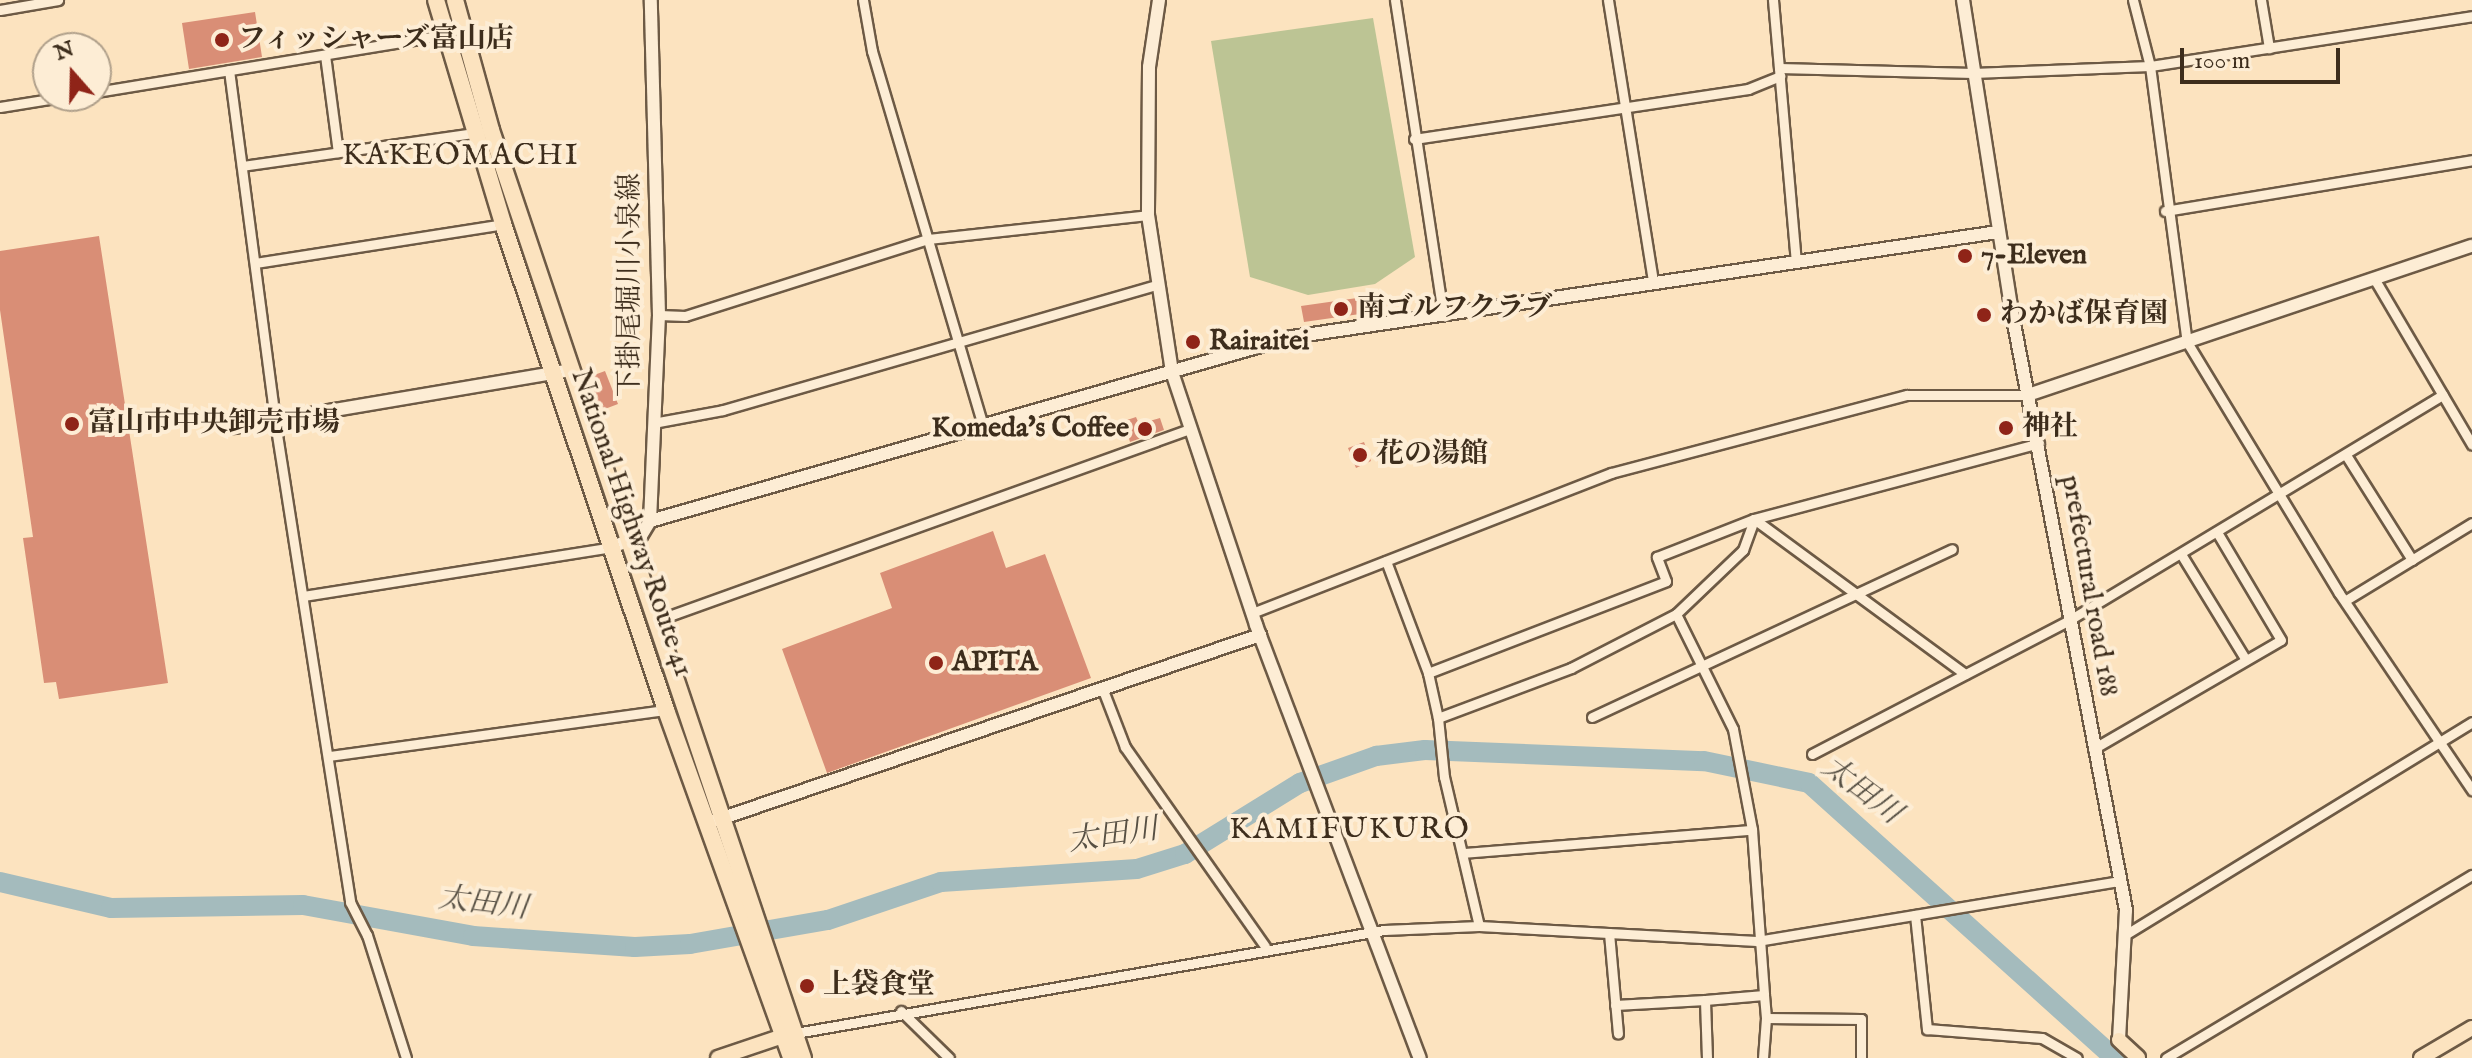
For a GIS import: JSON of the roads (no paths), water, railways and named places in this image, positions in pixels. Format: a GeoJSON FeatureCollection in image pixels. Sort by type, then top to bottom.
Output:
{"type":"FeatureCollection","features":[{"type":"Feature","properties":{"kind":"highway","name":"National Highway Route 41"},"geometry":{"type":"LineString","coordinates":[[436,0],[503,224],[562,372]]}},
{"type":"Feature","properties":{"kind":"highway","name":"National Highway Route 41"},"geometry":{"type":"LineString","coordinates":[[455,0],[562,372],[619,544],[666,710],[714,821]]}},
{"type":"Feature","properties":{"kind":"highway","name":"National Highway Route 41"},"geometry":{"type":"LineString","coordinates":[[619,544],[655,621],[714,821],[789,1034],[803,1058]]}},
{"type":"Feature","properties":{"kind":"highway","name":"National Highway Route 41"},"geometry":{"type":"LineString","coordinates":[[789,1034],[791,1058]]}},
{"type":"Feature","properties":{"kind":"main road"},"geometry":{"type":"LineString","coordinates":[[2421,1058],[2472,1028]]}},
{"type":"Feature","properties":{"kind":"main road"},"geometry":{"type":"LineString","coordinates":[[718,1058],[789,1034]]}},
{"type":"Feature","properties":{"kind":"main road"},"geometry":{"type":"LineString","coordinates":[[2117,1058],[2119,1040]]}},
{"type":"Feature","properties":{"kind":"main road"},"geometry":{"type":"LineString","coordinates":[[2119,1040],[2138,1058]]}},
{"type":"Feature","properties":{"kind":"street"},"geometry":{"type":"LineString","coordinates":[[0,10],[58,0]]}},
{"type":"Feature","properties":{"kind":"street","name":"下掛尾堀川小泉線"},"geometry":{"type":"LineString","coordinates":[[650,521],[659,315],[651,0]]}},
{"type":"Feature","properties":{"kind":"street"},"geometry":{"type":"LineString","coordinates":[[863,0],[872,51],[983,425]]}},
{"type":"Feature","properties":{"kind":"street"},"geometry":{"type":"LineString","coordinates":[[1159,0],[1148,96],[1148,215],[1154,286],[1172,372],[1187,430],[1252,613],[1420,1058]]}},
{"type":"Feature","properties":{"kind":"street"},"geometry":{"type":"LineString","coordinates":[[1395,0],[1443,314]]}},
{"type":"Feature","properties":{"kind":"street"},"geometry":{"type":"LineString","coordinates":[[1608,0],[1653,281]]}},
{"type":"Feature","properties":{"kind":"street"},"geometry":{"type":"LineString","coordinates":[[1773,0],[1796,262]]}},
{"type":"Feature","properties":{"kind":"street","name":"prefectural road 188"},"geometry":{"type":"LineString","coordinates":[[1963,0],[1998,232],[2128,933],[2119,1040]]}},
{"type":"Feature","properties":{"kind":"street"},"geometry":{"type":"LineString","coordinates":[[2133,0],[2150,66],[2165,211],[2187,342],[2279,496],[2346,600],[2443,740],[2472,790]]}},
{"type":"Feature","properties":{"kind":"street"},"geometry":{"type":"LineString","coordinates":[[2261,0],[2269,48]]}},
{"type":"Feature","properties":{"kind":"street"},"geometry":{"type":"LineString","coordinates":[[1414,139],[1748,89],[1779,72],[1973,73],[2150,66],[2472,16]]}},
{"type":"Feature","properties":{"kind":"street"},"geometry":{"type":"LineString","coordinates":[[112,89],[445,35]]}},
{"type":"Feature","properties":{"kind":"street"},"geometry":{"type":"LineString","coordinates":[[325,55],[338,152]]}},
{"type":"Feature","properties":{"kind":"street"},"geometry":{"type":"LineString","coordinates":[[229,70],[275,422],[350,902],[367,935],[406,1058]]}},
{"type":"Feature","properties":{"kind":"street"},"geometry":{"type":"LineString","coordinates":[[0,107],[32,102]]}},
{"type":"Feature","properties":{"kind":"street"},"geometry":{"type":"LineString","coordinates":[[242,166],[474,133]]}},
{"type":"Feature","properties":{"kind":"street"},"geometry":{"type":"LineString","coordinates":[[2165,211],[2472,160]]}},
{"type":"Feature","properties":{"kind":"street"},"geometry":{"type":"LineString","coordinates":[[659,315],[685,316],[928,239],[1148,215]]}},
{"type":"Feature","properties":{"kind":"street"},"geometry":{"type":"LineString","coordinates":[[255,263],[503,224]]}},
{"type":"Feature","properties":{"kind":"street"},"geometry":{"type":"LineString","coordinates":[[303,596],[619,544],[641,536],[650,521],[1292,337],[1998,232]]}},
{"type":"Feature","properties":{"kind":"street"},"geometry":{"type":"LineString","coordinates":[[1252,613],[1611,473],[1907,395],[2028,395],[2472,246]]}},
{"type":"Feature","properties":{"kind":"street"},"geometry":{"type":"LineString","coordinates":[[2375,280],[2472,445]]}},
{"type":"Feature","properties":{"kind":"street"},"geometry":{"type":"LineString","coordinates":[[653,423],[723,410],[1154,286]]}},
{"type":"Feature","properties":{"kind":"street"},"geometry":{"type":"LineString","coordinates":[[234,427],[562,372]]}},
{"type":"Feature","properties":{"kind":"street"},"geometry":{"type":"LineString","coordinates":[[1812,754],[2071,619],[2443,395]]}},
{"type":"Feature","properties":{"kind":"street"},"geometry":{"type":"LineString","coordinates":[[655,621],[1187,430]]}},
{"type":"Feature","properties":{"kind":"street"},"geometry":{"type":"LineString","coordinates":[[1428,673],[1666,581],[1657,557],[1754,519],[2039,443]]}},
{"type":"Feature","properties":{"kind":"street"},"geometry":{"type":"LineString","coordinates":[[2346,455],[2412,560]]}},
{"type":"Feature","properties":{"kind":"street"},"geometry":{"type":"LineString","coordinates":[[1754,519],[1849,594],[1965,674]]}},
{"type":"Feature","properties":{"kind":"street"},"geometry":{"type":"LineString","coordinates":[[1438,718],[1561,672],[1676,614],[1743,550],[1754,519]]}},
{"type":"Feature","properties":{"kind":"street"},"geometry":{"type":"LineString","coordinates":[[2346,600],[2472,523]]}},
{"type":"Feature","properties":{"kind":"street"},"geometry":{"type":"LineString","coordinates":[[2093,749],[2281,640],[2217,532]]}},
{"type":"Feature","properties":{"kind":"street"},"geometry":{"type":"LineString","coordinates":[[1592,717],[1701,663],[1952,549]]}},
{"type":"Feature","properties":{"kind":"street"},"geometry":{"type":"LineString","coordinates":[[2181,554],[2246,660]]}},
{"type":"Feature","properties":{"kind":"street"},"geometry":{"type":"LineString","coordinates":[[1386,561],[1428,673],[1438,718],[1442,761],[1479,926]]}},
{"type":"Feature","properties":{"kind":"street"},"geometry":{"type":"LineString","coordinates":[[1676,614],[1733,729],[1752,830],[1757,941],[1766,1018],[1763,1058]]}},
{"type":"Feature","properties":{"kind":"street"},"geometry":{"type":"LineString","coordinates":[[714,821],[1260,635]]}},
{"type":"Feature","properties":{"kind":"street"},"geometry":{"type":"LineString","coordinates":[[1103,690],[1125,747],[1182,834],[1265,946]]}},
{"type":"Feature","properties":{"kind":"street"},"geometry":{"type":"LineString","coordinates":[[329,756],[666,710]]}},
{"type":"Feature","properties":{"kind":"street"},"geometry":{"type":"LineString","coordinates":[[2128,933],[2472,722]]}},
{"type":"Feature","properties":{"kind":"street"},"geometry":{"type":"LineString","coordinates":[[1463,853],[1752,830]]}},
{"type":"Feature","properties":{"kind":"street"},"geometry":{"type":"LineString","coordinates":[[2166,1058],[2472,875]]}},
{"type":"Feature","properties":{"kind":"street"},"geometry":{"type":"LineString","coordinates":[[789,1034],[1265,946],[1373,932],[1479,926],[1757,941],[2120,881]]}},
{"type":"Feature","properties":{"kind":"street"},"geometry":{"type":"LineString","coordinates":[[1915,915],[1927,1029],[2042,1038],[2077,1058]]}},
{"type":"Feature","properties":{"kind":"street"},"geometry":{"type":"LineString","coordinates":[[1609,933],[1618,1034]]}},
{"type":"Feature","properties":{"kind":"street"},"geometry":{"type":"LineString","coordinates":[[1615,1005],[1764,995]]}},
{"type":"Feature","properties":{"kind":"street"},"geometry":{"type":"LineString","coordinates":[[1705,1000],[1707,1058]]}},
{"type":"Feature","properties":{"kind":"street"},"geometry":{"type":"LineString","coordinates":[[901,1011],[949,1058]]}},
{"type":"Feature","properties":{"kind":"street"},"geometry":{"type":"LineString","coordinates":[[1766,1018],[1861,1019],[1861,1058]]}},
{"type":"Feature","properties":{"kind":"waterway","name":"太田川"},"geometry":{"type":"LineString","coordinates":[[0,882],[111,908],[303,905],[473,936],[635,947],[690,944],[828,920],[941,882],[1137,869],[1185,854],[1300,783],[1376,756],[1425,750],[1704,761],[1809,783],[2114,1058]]}},
{"type":"Feature","properties":{"kind":"place","name":"フィッシャーズ富山店"},"geometry":{"type":"Point","coordinates":[222,40]}},
{"type":"Feature","properties":{"kind":"place","name":"7-Eleven"},"geometry":{"type":"Point","coordinates":[1965,256]}},
{"type":"Feature","properties":{"kind":"place","name":"南ゴルフクラブ"},"geometry":{"type":"Point","coordinates":[1341,309]}},
{"type":"Feature","properties":{"kind":"place","name":"わかば保育園"},"geometry":{"type":"Point","coordinates":[1984,315]}},
{"type":"Feature","properties":{"kind":"place","name":"Rairaitei"},"geometry":{"type":"Point","coordinates":[1193,342]}},
{"type":"Feature","properties":{"kind":"place","name":"富山市中央卸売市場"},"geometry":{"type":"Point","coordinates":[72,424]}},
{"type":"Feature","properties":{"kind":"place","name":"神社"},"geometry":{"type":"Point","coordinates":[2006,428]}},
{"type":"Feature","properties":{"kind":"place","name":"Komeda's Coffee"},"geometry":{"type":"Point","coordinates":[1145,429]}},
{"type":"Feature","properties":{"kind":"place","name":"花の湯館"},"geometry":{"type":"Point","coordinates":[1360,455]}},
{"type":"Feature","properties":{"kind":"place","name":"APITA"},"geometry":{"type":"Point","coordinates":[936,663]}},
{"type":"Feature","properties":{"kind":"place","name":"上袋食堂"},"geometry":{"type":"Point","coordinates":[807,986]}},
{"type":"Feature","properties":{"kind":"district","name":"KAKEOMACHI"},"geometry":{"type":"Point","coordinates":[461,156]}},
{"type":"Feature","properties":{"kind":"district","name":"KAMIFUKURO"},"geometry":{"type":"Point","coordinates":[1350,830]}}]}
